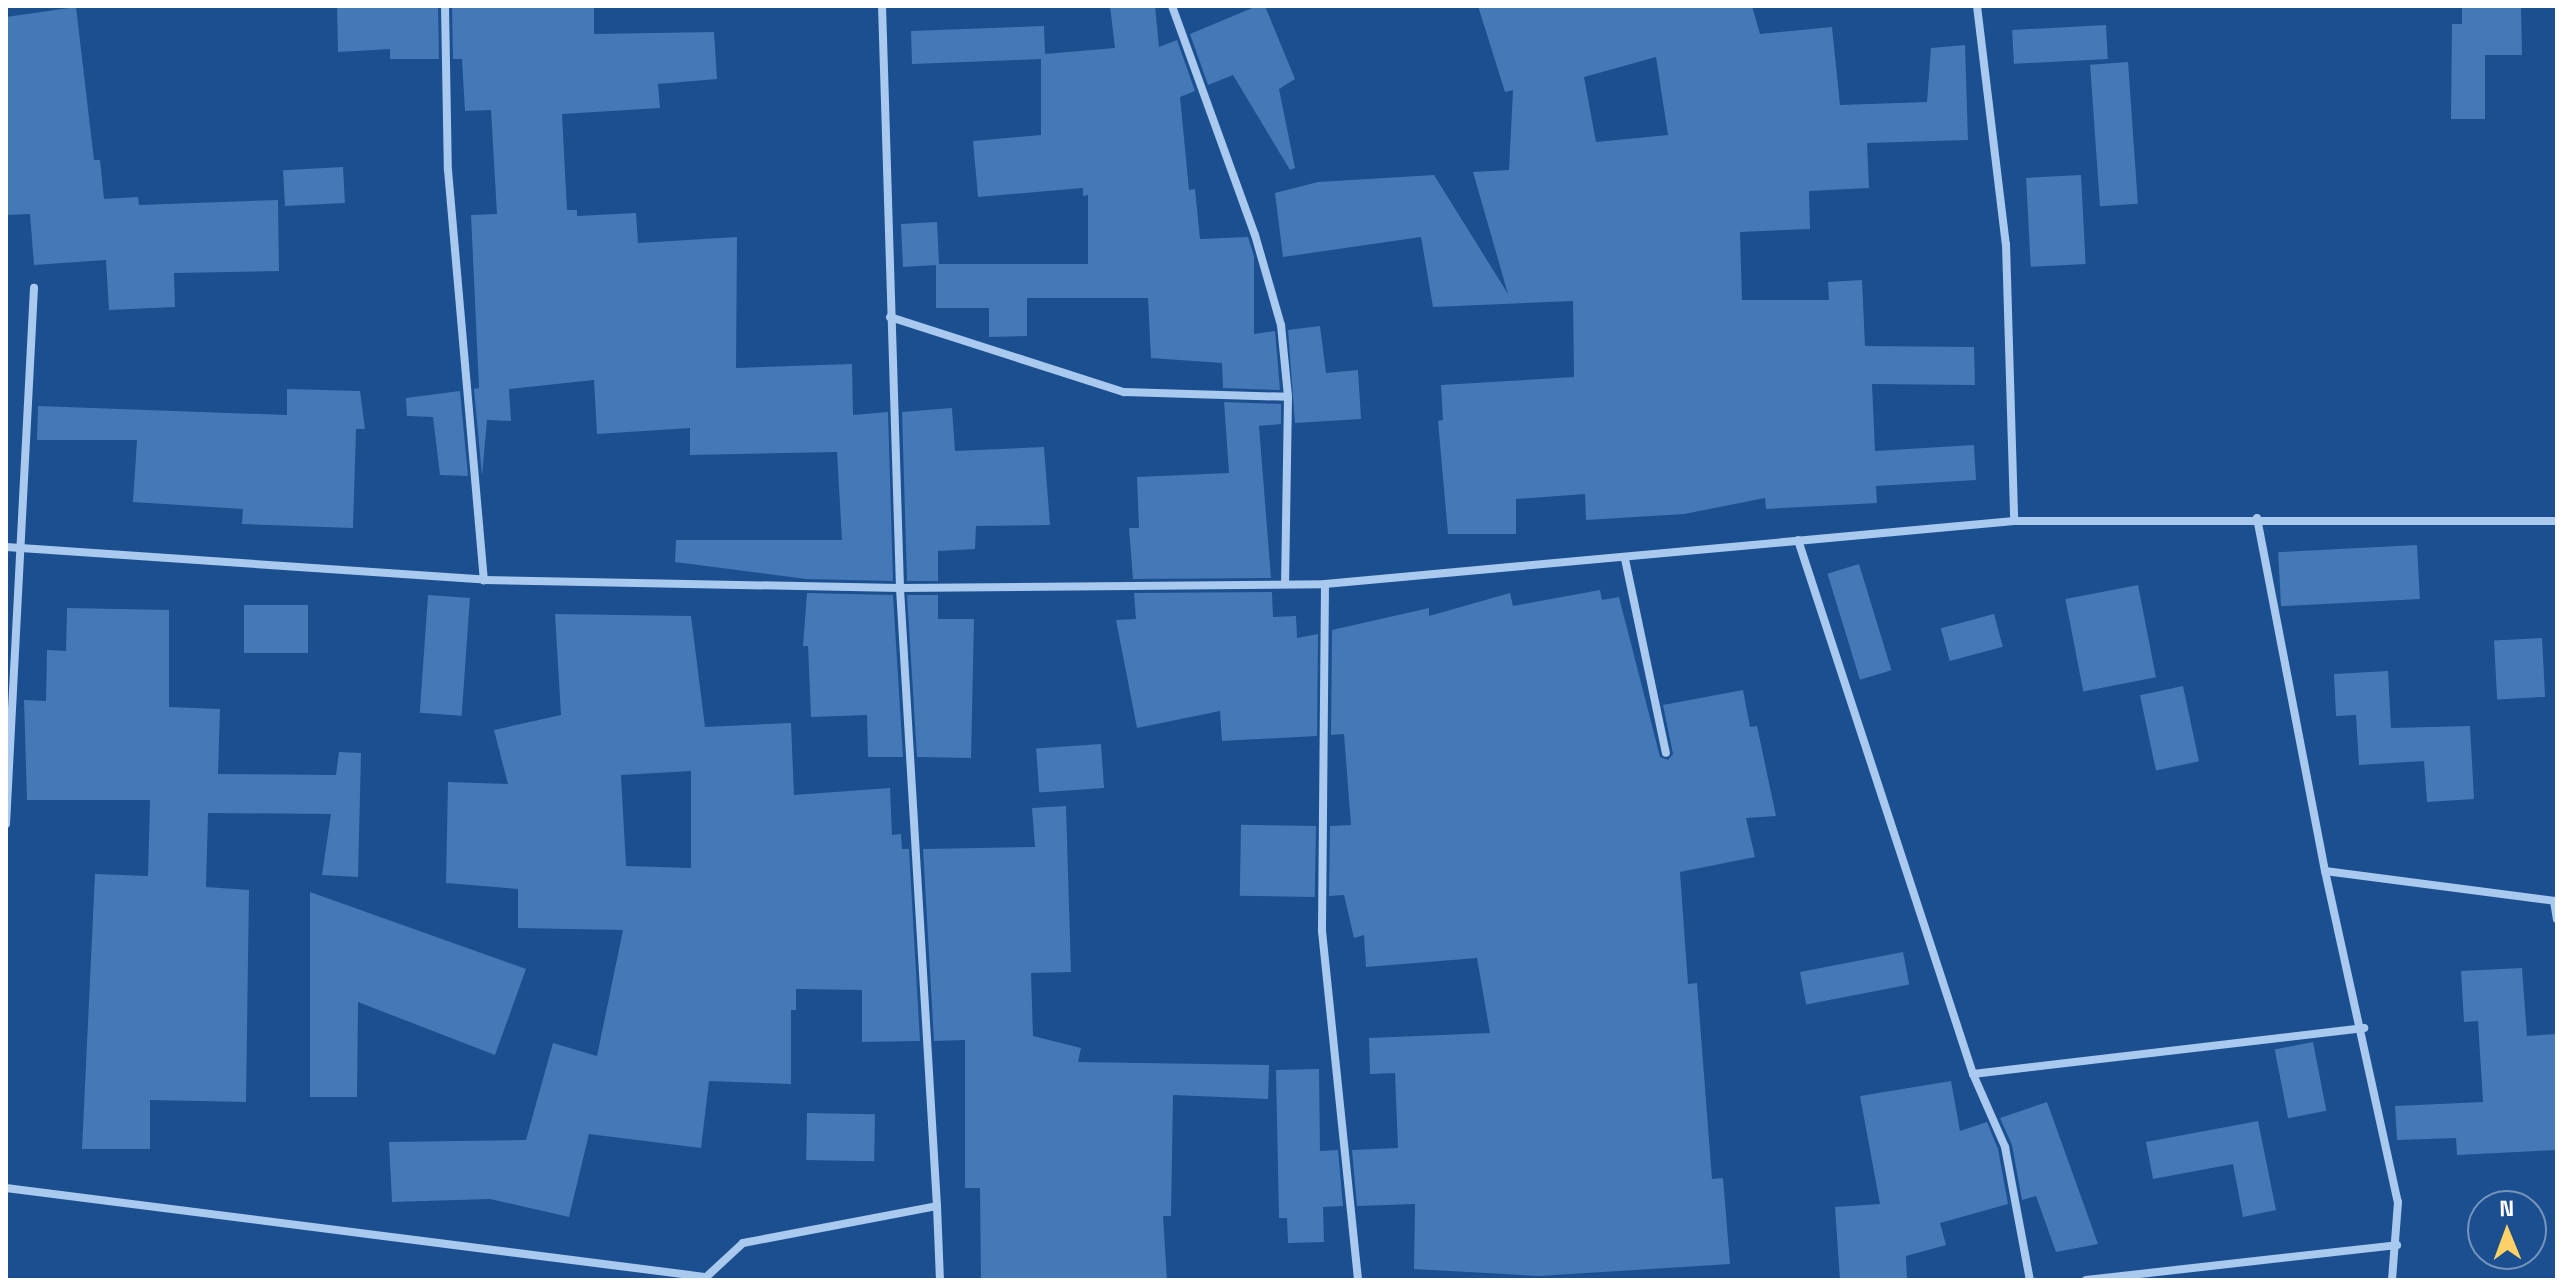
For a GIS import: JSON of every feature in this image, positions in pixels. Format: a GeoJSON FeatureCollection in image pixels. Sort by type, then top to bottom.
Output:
{"type":"FeatureCollection","features":[{"type":"Feature","properties":{"kind":"street"},"geometry":{"type":"LineString","coordinates":[[445,6],[448,170],[484,580]]}},
{"type":"Feature","properties":{"kind":"street"},"geometry":{"type":"LineString","coordinates":[[882,6],[900,588],[940,1280]]}},
{"type":"Feature","properties":{"kind":"street"},"geometry":{"type":"LineString","coordinates":[[1172,6],[1255,235],[1281,325],[1288,397],[1285,584]]}},
{"type":"Feature","properties":{"kind":"street"},"geometry":{"type":"LineString","coordinates":[[1977,6],[2006,244],[2014,521]]}},
{"type":"Feature","properties":{"kind":"street"},"geometry":{"type":"LineString","coordinates":[[6,834],[34,288]]}},
{"type":"Feature","properties":{"kind":"street"},"geometry":{"type":"LineString","coordinates":[[890,317],[1124,392],[1288,397]]}},
{"type":"Feature","properties":{"kind":"street"},"geometry":{"type":"LineString","coordinates":[[2257,518],[2325,871],[2364,1028],[2398,1202],[2392,1280]]}},
{"type":"Feature","properties":{"kind":"street"},"geometry":{"type":"LineString","coordinates":[[6,547],[484,580],[900,588],[1325,584],[1625,559],[2014,521],[2257,518],[2557,521]]}},
{"type":"Feature","properties":{"kind":"street"},"geometry":{"type":"LineString","coordinates":[[1798,540],[1973,1074],[2005,1147],[2030,1280]]}},
{"type":"Feature","properties":{"kind":"street"},"geometry":{"type":"LineString","coordinates":[[1625,559],[1666,753]]}},
{"type":"Feature","properties":{"kind":"street"},"geometry":{"type":"LineString","coordinates":[[1325,584],[1322,931],[1358,1280]]}},
{"type":"Feature","properties":{"kind":"street"},"geometry":{"type":"LineString","coordinates":[[2325,871],[2556,901],[2557,919]]}},
{"type":"Feature","properties":{"kind":"street"},"geometry":{"type":"LineString","coordinates":[[1973,1074],[2364,1028]]}},
{"type":"Feature","properties":{"kind":"street"},"geometry":{"type":"LineString","coordinates":[[6,1188],[705,1278],[743,1243],[937,1206]]}},
{"type":"Feature","properties":{"kind":"street"},"geometry":{"type":"LineString","coordinates":[[2086,1280],[2397,1245]]}},
{"type":"Feature","properties":{"kind":"building"},"geometry":{"type":"Polygon","coordinates":[[[337,6],[438,6],[439,59],[390,59],[390,49],[338,52],[337,6]]]}},
{"type":"Feature","properties":{"kind":"building"},"geometry":{"type":"Polygon","coordinates":[[[452,6],[594,6],[594,34],[714,32],[717,79],[658,84],[660,108],[562,114],[567,210],[577,210],[577,216],[636,213],[638,243],[737,237],[736,368],[852,364],[853,415],[888,412],[893,581],[806,579],[675,562],[676,540],[842,540],[837,452],[690,455],[690,428],[597,434],[594,380],[509,389],[511,421],[487,420],[482,476],[474,389],[479,388],[471,215],[497,214],[491,110],[465,111],[462,59],[453,59],[452,6]]]}},
{"type":"Feature","properties":{"kind":"building"},"geometry":{"type":"Polygon","coordinates":[[[1110,6],[1155,6],[1159,47],[1177,40],[1195,91],[1180,97],[1189,190],[1195,189],[1200,239],[1248,237],[1254,256],[1254,334],[1275,331],[1280,390],[1223,388],[1222,363],[1151,358],[1148,298],[1027,298],[1027,336],[989,337],[989,308],[936,308],[936,265],[903,267],[901,224],[937,222],[939,264],[1088,264],[1088,195],[1083,196],[1083,188],[978,197],[973,141],[1041,135],[1041,59],[912,64],[911,31],[1044,26],[1045,54],[1115,48],[1110,6]]]}},
{"type":"Feature","properties":{"kind":"building"},"geometry":{"type":"Polygon","coordinates":[[[1257,6],[1265,6],[1295,79],[1279,89],[1295,168],[1290,170],[1233,75],[1208,85],[1190,34],[1257,6]]]}},
{"type":"Feature","properties":{"kind":"building"},"geometry":{"type":"Polygon","coordinates":[[[1478,6],[1752,6],[1760,34],[1832,27],[1840,105],[1927,102],[1931,48],[1965,45],[1968,140],[1867,143],[1869,188],[1809,191],[1810,229],[1740,232],[1742,300],[1829,300],[1828,282],[1862,280],[1865,346],[1974,347],[1975,385],[1872,384],[1875,451],[1974,445],[1976,480],[1876,486],[1877,503],[1766,509],[1765,498],[1684,514],[1586,520],[1585,494],[1516,499],[1516,534],[1448,534],[1438,421],[1443,420],[1441,385],[1574,377],[1573,301],[1433,307],[1421,237],[1283,257],[1275,193],[1318,182],[1434,175],[1508,294],[1473,172],[1509,170],[1513,90],[1505,92],[1478,6]],[[1656,57],[1584,77],[1596,142],[1668,135],[1656,57]]]}},
{"type":"Feature","properties":{"kind":"building"},"geometry":{"type":"Polygon","coordinates":[[[2462,6],[2521,6],[2522,55],[2485,55],[2485,119],[2451,119],[2452,24],[2462,24],[2462,6]]]}},
{"type":"Feature","properties":{"kind":"building"},"geometry":{"type":"Polygon","coordinates":[[[76,7],[94,160],[100,160],[104,199],[138,197],[139,205],[278,200],[279,271],[174,273],[175,307],[109,310],[106,260],[34,265],[30,214],[6,215],[6,17],[76,7]]]}},
{"type":"Feature","properties":{"kind":"building"},"geometry":{"type":"Polygon","coordinates":[[[2106,25],[2108,59],[2014,64],[2012,30],[2106,25]]]}},
{"type":"Feature","properties":{"kind":"building"},"geometry":{"type":"Polygon","coordinates":[[[2128,62],[2138,204],[2100,206],[2090,65],[2128,62]]]}},
{"type":"Feature","properties":{"kind":"building"},"geometry":{"type":"Polygon","coordinates":[[[343,167],[345,203],[285,206],[283,170],[343,167]]]}},
{"type":"Feature","properties":{"kind":"building"},"geometry":{"type":"Polygon","coordinates":[[[2081,175],[2086,264],[2031,267],[2026,178],[2081,175]]]}},
{"type":"Feature","properties":{"kind":"building"},"geometry":{"type":"Polygon","coordinates":[[[1320,326],[1326,373],[1358,370],[1361,419],[1295,423],[1288,330],[1320,326]]]}},
{"type":"Feature","properties":{"kind":"building"},"geometry":{"type":"Polygon","coordinates":[[[287,389],[360,391],[365,429],[356,429],[353,528],[242,524],[243,509],[133,502],[137,440],[37,440],[38,406],[287,415],[287,389]]]}},
{"type":"Feature","properties":{"kind":"building"},"geometry":{"type":"Polygon","coordinates":[[[460,391],[468,476],[440,475],[433,417],[407,416],[406,398],[460,391]]]}},
{"type":"Feature","properties":{"kind":"building"},"geometry":{"type":"Polygon","coordinates":[[[1224,402],[1281,404],[1281,424],[1259,426],[1271,578],[1133,579],[1129,528],[1139,528],[1137,477],[1229,473],[1224,402]]]}},
{"type":"Feature","properties":{"kind":"building"},"geometry":{"type":"Polygon","coordinates":[[[952,408],[955,451],[1044,447],[1050,525],[976,526],[975,549],[938,551],[938,581],[907,581],[902,412],[952,408]]]}},
{"type":"Feature","properties":{"kind":"building"},"geometry":{"type":"Polygon","coordinates":[[[2417,545],[2420,599],[2281,606],[2278,552],[2417,545]]]}},
{"type":"Feature","properties":{"kind":"building"},"geometry":{"type":"Polygon","coordinates":[[[1859,564],[1891,670],[1860,680],[1827,574],[1859,564]]]}},
{"type":"Feature","properties":{"kind":"building"},"geometry":{"type":"Polygon","coordinates":[[[2138,585],[2156,677],[2083,691],[2065,599],[2138,585]]]}},
{"type":"Feature","properties":{"kind":"building"},"geometry":{"type":"Polygon","coordinates":[[[1600,590],[1602,600],[1619,597],[1660,757],[1668,760],[1673,754],[1663,705],[1743,690],[1750,727],[1757,726],[1776,816],[1746,818],[1755,857],[1680,872],[1688,984],[1697,983],[1712,1179],[1723,1178],[1730,1264],[1539,1276],[1414,1269],[1415,1204],[1357,1206],[1352,1150],[1398,1148],[1395,1073],[1370,1074],[1369,1038],[1490,1033],[1477,958],[1366,967],[1364,935],[1354,938],[1344,895],[1329,896],[1330,826],[1351,825],[1344,734],[1331,735],[1332,630],[1429,608],[1429,616],[1510,593],[1513,606],[1600,590]]]}},
{"type":"Feature","properties":{"kind":"building"},"geometry":{"type":"Polygon","coordinates":[[[1272,592],[1273,617],[1296,616],[1297,638],[1318,634],[1317,736],[1222,741],[1220,711],[1137,728],[1116,620],[1136,619],[1134,593],[1272,592]]]}},
{"type":"Feature","properties":{"kind":"building"},"geometry":{"type":"Polygon","coordinates":[[[807,593],[893,595],[903,757],[868,757],[867,715],[811,717],[808,646],[803,646],[807,593]]]}},
{"type":"Feature","properties":{"kind":"building"},"geometry":{"type":"Polygon","coordinates":[[[428,595],[470,598],[462,716],[420,713],[428,595]]]}},
{"type":"Feature","properties":{"kind":"building"},"geometry":{"type":"Polygon","coordinates":[[[907,595],[938,595],[938,619],[974,619],[971,758],[917,757],[907,595]]]}},
{"type":"Feature","properties":{"kind":"building"},"geometry":{"type":"Polygon","coordinates":[[[244,605],[308,605],[308,653],[244,653],[244,605]]]}},
{"type":"Feature","properties":{"kind":"building"},"geometry":{"type":"Polygon","coordinates":[[[67,608],[169,610],[169,707],[220,709],[218,774],[336,775],[339,752],[361,753],[358,877],[322,875],[331,814],[208,813],[206,887],[249,890],[246,1102],[150,1100],[150,1149],[82,1149],[95,874],[148,876],[150,800],[27,800],[24,700],[46,701],[47,650],[66,651],[67,608]]]}},
{"type":"Feature","properties":{"kind":"building"},"geometry":{"type":"Polygon","coordinates":[[[555,614],[691,616],[705,727],[791,723],[794,795],[890,788],[892,835],[901,834],[902,849],[909,849],[920,1041],[862,1042],[862,990],[796,989],[796,1010],[791,1010],[791,1084],[709,1081],[701,1148],[589,1134],[569,1217],[490,1199],[392,1202],[389,1142],[526,1140],[553,1043],[597,1056],[623,930],[518,928],[518,889],[446,883],[448,782],[508,784],[494,730],[561,715],[555,614]],[[691,771],[621,775],[626,866],[691,868],[691,771]]]}},
{"type":"Feature","properties":{"kind":"building"},"geometry":{"type":"Polygon","coordinates":[[[1994,614],[2003,647],[1950,661],[1941,628],[1994,614]]]}},
{"type":"Feature","properties":{"kind":"building"},"geometry":{"type":"Polygon","coordinates":[[[2542,638],[2545,697],[2497,699],[2494,641],[2542,638]]]}},
{"type":"Feature","properties":{"kind":"building"},"geometry":{"type":"Polygon","coordinates":[[[2388,671],[2391,728],[2470,726],[2474,799],[2427,802],[2424,761],[2359,765],[2356,715],[2336,716],[2334,674],[2388,671]]]}},
{"type":"Feature","properties":{"kind":"building"},"geometry":{"type":"Polygon","coordinates":[[[2183,686],[2199,761],[2156,770],[2140,695],[2183,686]]]}},
{"type":"Feature","properties":{"kind":"building"},"geometry":{"type":"Polygon","coordinates":[[[1101,744],[1104,788],[1039,792],[1036,749],[1101,744]]]}},
{"type":"Feature","properties":{"kind":"building"},"geometry":{"type":"Polygon","coordinates":[[[1066,806],[1071,972],[1031,973],[1033,1036],[1081,1048],[1078,1062],[1269,1065],[1268,1099],[1173,1095],[1171,1216],[1163,1216],[1167,1280],[981,1280],[980,1188],[965,1188],[965,1040],[934,1041],[923,849],[1035,847],[1032,808],[1066,806]]]}},
{"type":"Feature","properties":{"kind":"building"},"geometry":{"type":"Polygon","coordinates":[[[1241,825],[1316,826],[1315,897],[1240,896],[1241,825]]]}},
{"type":"Feature","properties":{"kind":"building"},"geometry":{"type":"Polygon","coordinates":[[[310,892],[526,969],[495,1055],[358,1002],[357,1097],[310,1097],[310,892]]]}},
{"type":"Feature","properties":{"kind":"building"},"geometry":{"type":"Polygon","coordinates":[[[1903,952],[1909,984],[1806,1004],[1800,972],[1903,952]]]}},
{"type":"Feature","properties":{"kind":"building"},"geometry":{"type":"Polygon","coordinates":[[[2522,968],[2527,1036],[2555,1034],[2557,1150],[2457,1155],[2456,1138],[2397,1140],[2395,1106],[2483,1102],[2478,1021],[2464,1022],[2461,971],[2522,968]]]}},
{"type":"Feature","properties":{"kind":"building"},"geometry":{"type":"Polygon","coordinates":[[[2313,1042],[2326,1111],[2288,1118],[2275,1049],[2313,1042]]]}},
{"type":"Feature","properties":{"kind":"building"},"geometry":{"type":"Polygon","coordinates":[[[1319,1069],[1320,1151],[1338,1150],[1343,1206],[1323,1207],[1324,1242],[1288,1243],[1287,1218],[1279,1218],[1276,1070],[1319,1069]]]}},
{"type":"Feature","properties":{"kind":"building"},"geometry":{"type":"Polygon","coordinates":[[[1951,1081],[1960,1131],[1987,1122],[1998,1149],[2008,1204],[1940,1223],[1946,1245],[1906,1256],[1907,1280],[1840,1280],[1835,1207],[1880,1204],[1860,1096],[1951,1081]]]}},
{"type":"Feature","properties":{"kind":"building"},"geometry":{"type":"Polygon","coordinates":[[[2047,1102],[2098,1244],[2056,1252],[2036,1196],[2022,1200],[2012,1145],[2000,1118],[2047,1102]]]}},
{"type":"Feature","properties":{"kind":"building"},"geometry":{"type":"Polygon","coordinates":[[[807,1113],[875,1114],[874,1161],[806,1160],[807,1113]]]}},
{"type":"Feature","properties":{"kind":"building"},"geometry":{"type":"Polygon","coordinates":[[[2258,1121],[2276,1210],[2243,1217],[2233,1164],[2153,1179],[2146,1142],[2258,1121]]]}}]}
